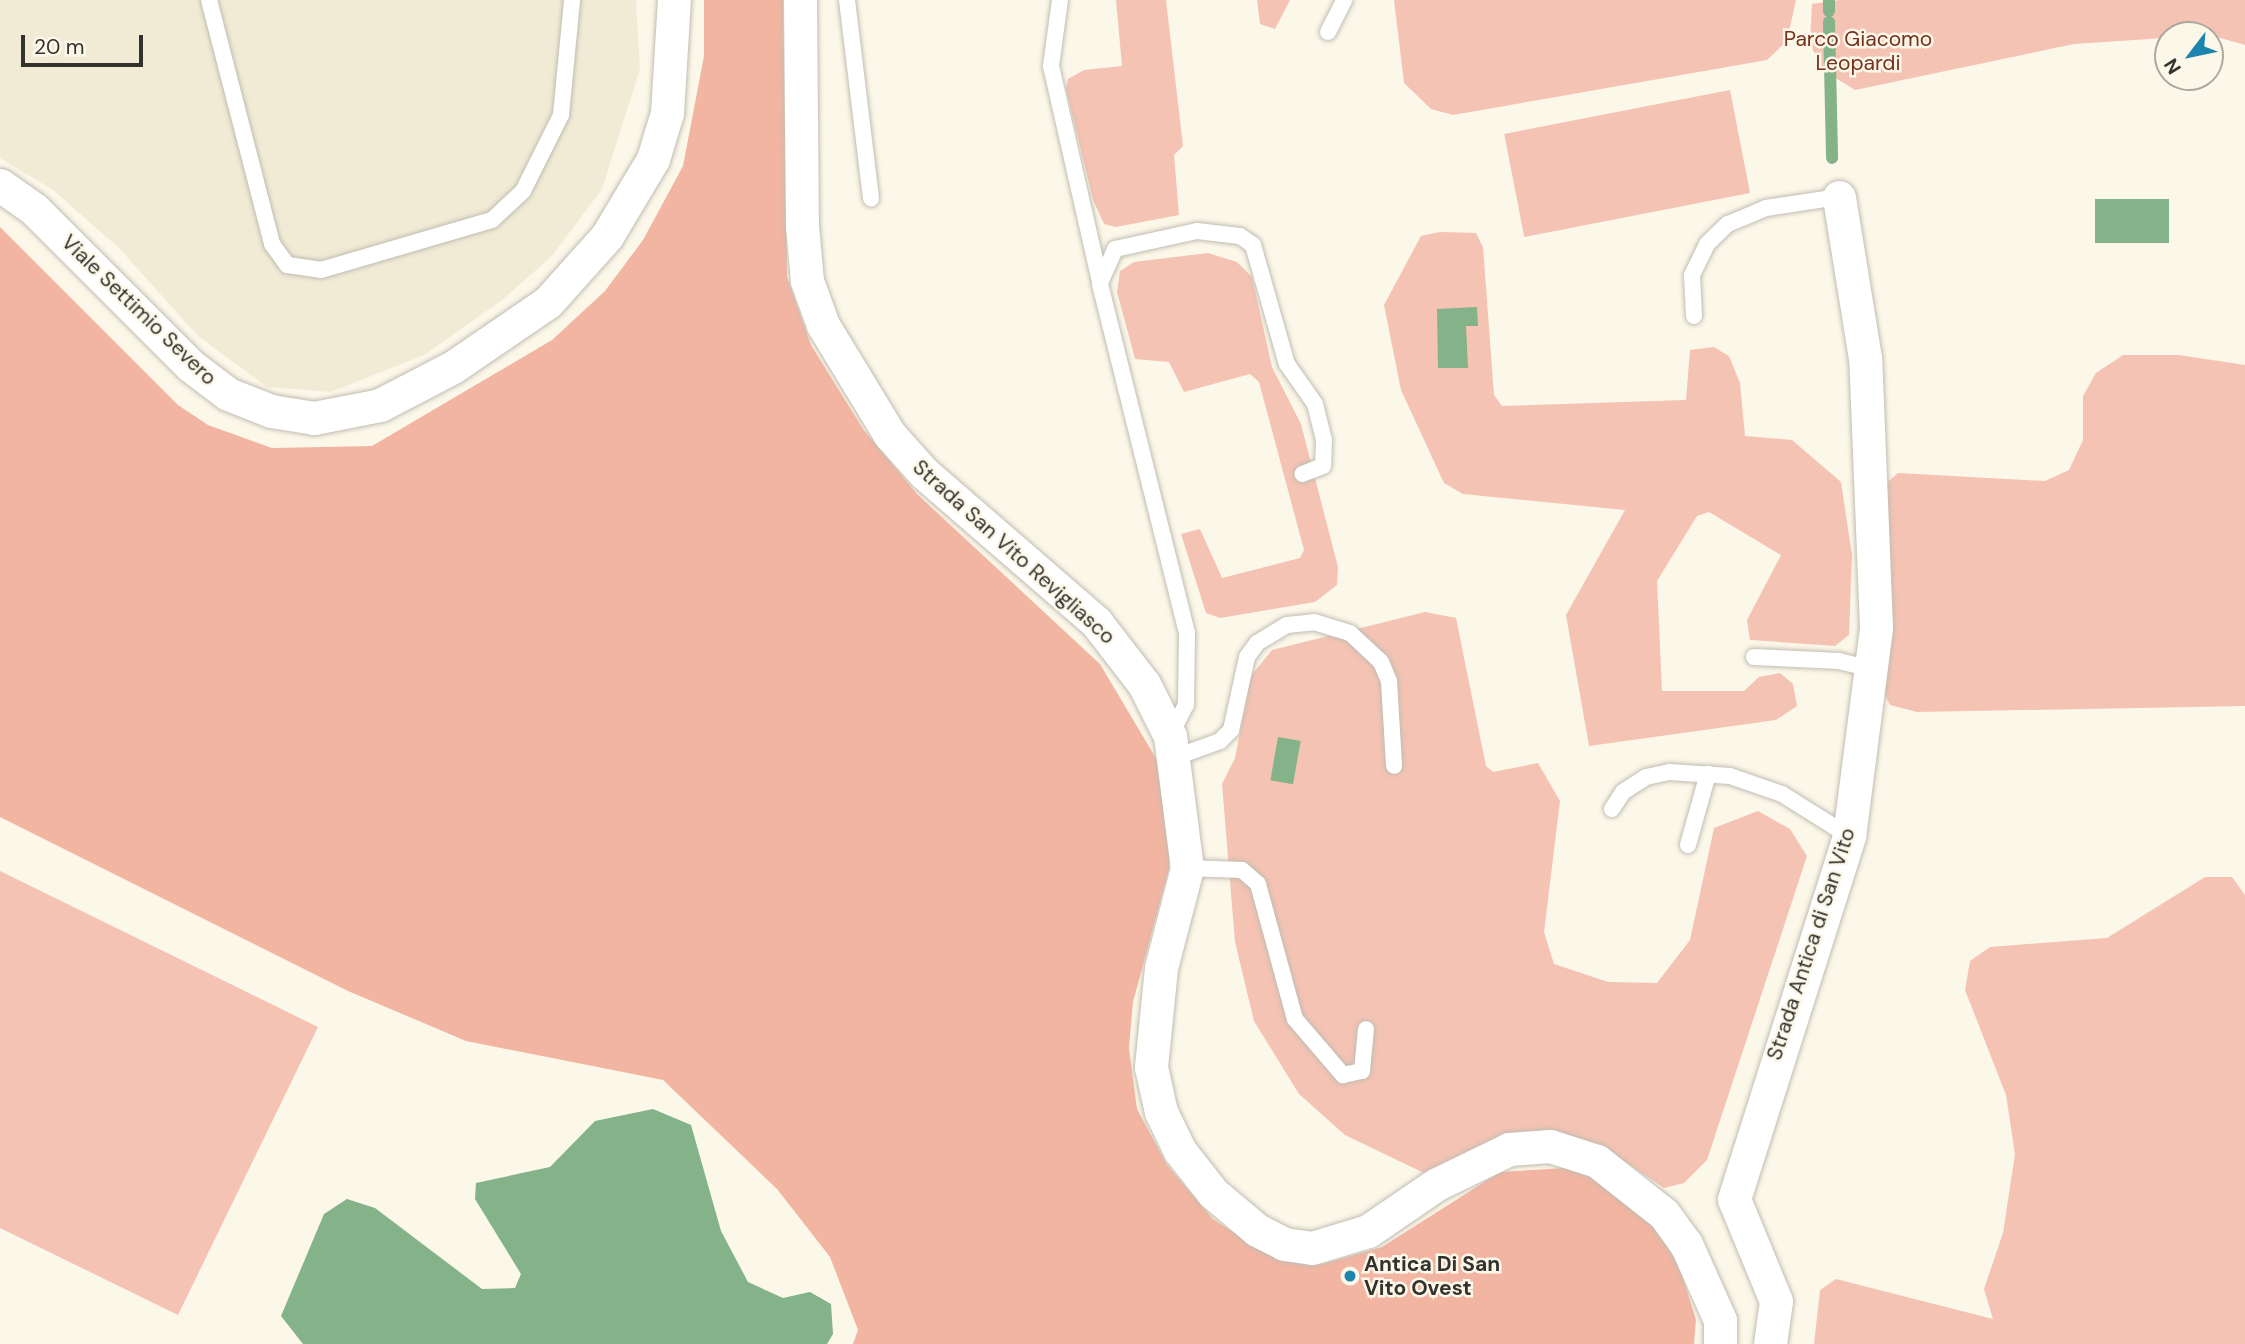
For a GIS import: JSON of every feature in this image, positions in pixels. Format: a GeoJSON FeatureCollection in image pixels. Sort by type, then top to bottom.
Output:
{"type":"FeatureCollection","features":[{"type":"Feature","properties":{"kind":"street","name":"Viale Settimio Severo"},"geometry":{"type":"LineString","coordinates":[[0,185],[34,209],[191,366],[228,394],[293,416],[368,408],[465,360],[580,273],[653,159],[667,113],[674,0]]}},
{"type":"Feature","properties":{"kind":"street","name":"Strada San Vito Revigliasco"},"geometry":{"type":"LineString","coordinates":[[800,0],[802,226],[807,281],[823,325],[890,435],[924,473],[1096,622],[1144,684],[1173,746],[1187,868],[1161,968],[1151,1068],[1161,1112],[1180,1151],[1213,1193],[1284,1244],[1340,1244],[1474,1164],[1509,1149],[1550,1146],[1597,1161],[1664,1214],[1707,1284],[1720,1320],[1720,1344]]}},
{"type":"Feature","properties":{"kind":"street","name":"Strada Antica di San Vito"},"geometry":{"type":"LineString","coordinates":[[1770,1344],[1776,1301],[1734,1199],[1849,836],[1872,669],[1871,438],[1856,279],[1839,197]]}},
{"type":"Feature","properties":{"kind":"lane"},"geometry":{"type":"LineString","coordinates":[[209,0],[272,244],[287,265],[321,270],[492,220],[523,191],[562,115],[572,0]]}},
{"type":"Feature","properties":{"kind":"lane"},"geometry":{"type":"LineString","coordinates":[[847,0],[871,199]]}},
{"type":"Feature","properties":{"kind":"lane"},"geometry":{"type":"LineString","coordinates":[[1059,0],[1051,66],[1100,284],[1184,607],[1188,691],[1173,746],[1220,741],[1231,730],[1247,656],[1256,643],[1287,625],[1314,622],[1349,633],[1381,662],[1389,681],[1394,766]]}},
{"type":"Feature","properties":{"kind":"lane"},"geometry":{"type":"LineString","coordinates":[[1328,32],[1343,0]]}},
{"type":"Feature","properties":{"kind":"lane"},"geometry":{"type":"LineString","coordinates":[[1694,316],[1692,275],[1707,244],[1728,224],[1766,208],[1839,197]]}},
{"type":"Feature","properties":{"kind":"lane"},"geometry":{"type":"LineString","coordinates":[[1100,284],[1115,249],[1135,242],[1217,232],[1253,245],[1287,364],[1315,404],[1324,440],[1323,467],[1302,474]]}},
{"type":"Feature","properties":{"kind":"lane"},"geometry":{"type":"LineString","coordinates":[[1754,657],[1839,660],[1872,669]]}},
{"type":"Feature","properties":{"kind":"lane"},"geometry":{"type":"LineString","coordinates":[[1612,809],[1623,792],[1646,777],[1708,774],[1782,794],[1849,836]]}},
{"type":"Feature","properties":{"kind":"lane"},"geometry":{"type":"LineString","coordinates":[[1688,845],[1708,774]]}},
{"type":"Feature","properties":{"kind":"lane"},"geometry":{"type":"LineString","coordinates":[[1187,868],[1242,870],[1258,884],[1295,1018],[1343,1075],[1362,1071],[1366,1029]]}},
{"type":"Feature","properties":{"kind":"shaded area"},"geometry":{"type":"Polygon","coordinates":[[[0,0],[636,0],[640,69],[602,189],[552,256],[501,301],[424,355],[331,392],[267,387],[198,336],[119,248],[53,190],[0,158],[0,0]]]}},
{"type":"Feature","properties":{"kind":"shaded area"},"geometry":{"type":"Polygon","coordinates":[[[704,0],[783,0],[787,277],[811,345],[863,429],[917,494],[1100,664],[1157,760],[1170,827],[1169,869],[1133,1002],[1129,1048],[1137,1109],[1167,1165],[1213,1219],[1262,1251],[1323,1264],[1382,1247],[1500,1172],[1564,1168],[1598,1180],[1653,1226],[1679,1265],[1696,1320],[1694,1344],[853,1344],[858,1330],[830,1257],[777,1189],[663,1080],[466,1041],[348,991],[0,817],[0,227],[178,405],[208,425],[272,448],[372,446],[552,340],[605,291],[643,240],[683,166],[704,56],[704,0]]]}},
{"type":"Feature","properties":{"kind":"shaded area"},"geometry":{"type":"Polygon","coordinates":[[[2095,199],[2169,199],[2169,243],[2095,243],[2095,199]]]}},
{"type":"Feature","properties":{"kind":"shaded area"},"geometry":{"type":"Polygon","coordinates":[[[1477,307],[1478,326],[1466,326],[1468,368],[1438,368],[1437,309],[1477,307]]]}},
{"type":"Feature","properties":{"kind":"shaded area"},"geometry":{"type":"Polygon","coordinates":[[[1278,737],[1301,741],[1293,784],[1270,780],[1278,737]]]}},
{"type":"Feature","properties":{"kind":"shaded area"},"geometry":{"type":"Polygon","coordinates":[[[653,1109],[691,1125],[721,1231],[748,1282],[783,1298],[810,1292],[831,1304],[833,1334],[827,1344],[303,1344],[281,1316],[324,1214],[347,1199],[375,1208],[482,1289],[515,1288],[521,1274],[475,1199],[476,1183],[550,1167],[595,1121],[653,1109]]]}},
{"type":"Feature","properties":{"kind":"green space"},"geometry":{"type":"Polygon","coordinates":[[[1116,0],[1166,0],[1183,146],[1174,155],[1179,215],[1116,227],[1104,224],[1093,200],[1066,89],[1068,79],[1084,70],[1122,66],[1116,0]]]}},
{"type":"Feature","properties":{"kind":"green space"},"geometry":{"type":"Polygon","coordinates":[[[1257,0],[1290,0],[1275,29],[1260,24],[1257,0]]]}},
{"type":"Feature","properties":{"kind":"green space"},"geometry":{"type":"Polygon","coordinates":[[[1394,0],[1796,0],[1787,41],[1767,60],[1453,115],[1431,109],[1404,83],[1394,0]]]}},
{"type":"Feature","properties":{"kind":"green space","name":"Parco Giacomo Leopardi"},"geometry":{"type":"Polygon","coordinates":[[[1840,0],[2245,0],[2245,45],[2224,39],[2224,21],[2154,21],[2154,39],[2074,44],[1855,90],[1821,69],[1810,43],[1812,4],[1840,0]]]}},
{"type":"Feature","properties":{"kind":"green space"},"geometry":{"type":"Polygon","coordinates":[[[1730,90],[1750,193],[1524,237],[1504,134],[1730,90]]]}},
{"type":"Feature","properties":{"kind":"green space"},"geometry":{"type":"Polygon","coordinates":[[[1440,232],[1476,233],[1483,247],[1494,395],[1502,406],[1686,400],[1690,350],[1714,347],[1729,356],[1740,383],[1745,436],[1792,440],[1841,482],[1852,555],[1849,635],[1835,646],[1750,640],[1747,620],[1781,555],[1709,512],[1697,516],[1657,581],[1662,691],[1744,691],[1759,677],[1780,673],[1793,684],[1797,706],[1776,720],[1589,746],[1566,615],[1625,510],[1463,494],[1444,483],[1401,390],[1384,305],[1421,236],[1440,232]]]}},
{"type":"Feature","properties":{"kind":"green space"},"geometry":{"type":"Polygon","coordinates":[[[1208,253],[1237,262],[1252,277],[1272,367],[1301,424],[1338,567],[1337,585],[1315,602],[1220,618],[1206,613],[1181,534],[1200,529],[1222,578],[1300,558],[1304,550],[1259,382],[1250,374],[1184,392],[1169,362],[1135,359],[1117,292],[1120,271],[1134,262],[1208,253]]]}},
{"type":"Feature","properties":{"kind":"green space"},"geometry":{"type":"Polygon","coordinates":[[[2123,355],[2179,355],[2245,365],[2245,706],[1917,712],[1890,705],[1882,689],[1884,485],[1898,473],[2045,481],[2069,470],[2083,440],[2083,396],[2096,373],[2123,355]]]}},
{"type":"Feature","properties":{"kind":"green space"},"geometry":{"type":"Polygon","coordinates":[[[1425,612],[1456,618],[1486,766],[1493,772],[1538,763],[1560,801],[1544,932],[1554,964],[1608,982],[1657,983],[1690,940],[1714,828],[1758,811],[1790,829],[1807,856],[1707,1160],[1684,1183],[1664,1188],[1606,1149],[1426,1174],[1345,1135],[1299,1094],[1254,1021],[1235,942],[1222,784],[1235,758],[1251,676],[1272,650],[1425,612]]]}},
{"type":"Feature","properties":{"kind":"green space"},"geometry":{"type":"Polygon","coordinates":[[[0,871],[318,1027],[178,1315],[0,1228],[0,871]]]}},
{"type":"Feature","properties":{"kind":"green space"},"geometry":{"type":"Polygon","coordinates":[[[2205,877],[2232,877],[2245,895],[2245,1344],[1814,1344],[1820,1290],[1836,1279],[1993,1319],[1984,1289],[2003,1233],[2015,1154],[2006,1095],[1965,990],[1970,961],[1990,947],[2107,938],[2205,877]]]}},
{"type":"Feature","properties":{"kind":"waterway"},"geometry":{"type":"LineString","coordinates":[[1829,0],[1829,11]]}},
{"type":"Feature","properties":{"kind":"waterway"},"geometry":{"type":"LineString","coordinates":[[1829,22],[1832,158]]}},
{"type":"Feature","properties":{"kind":"place","name":"Antica Di San Vito Ovest"},"geometry":{"type":"Point","coordinates":[1350,1276]}}]}
